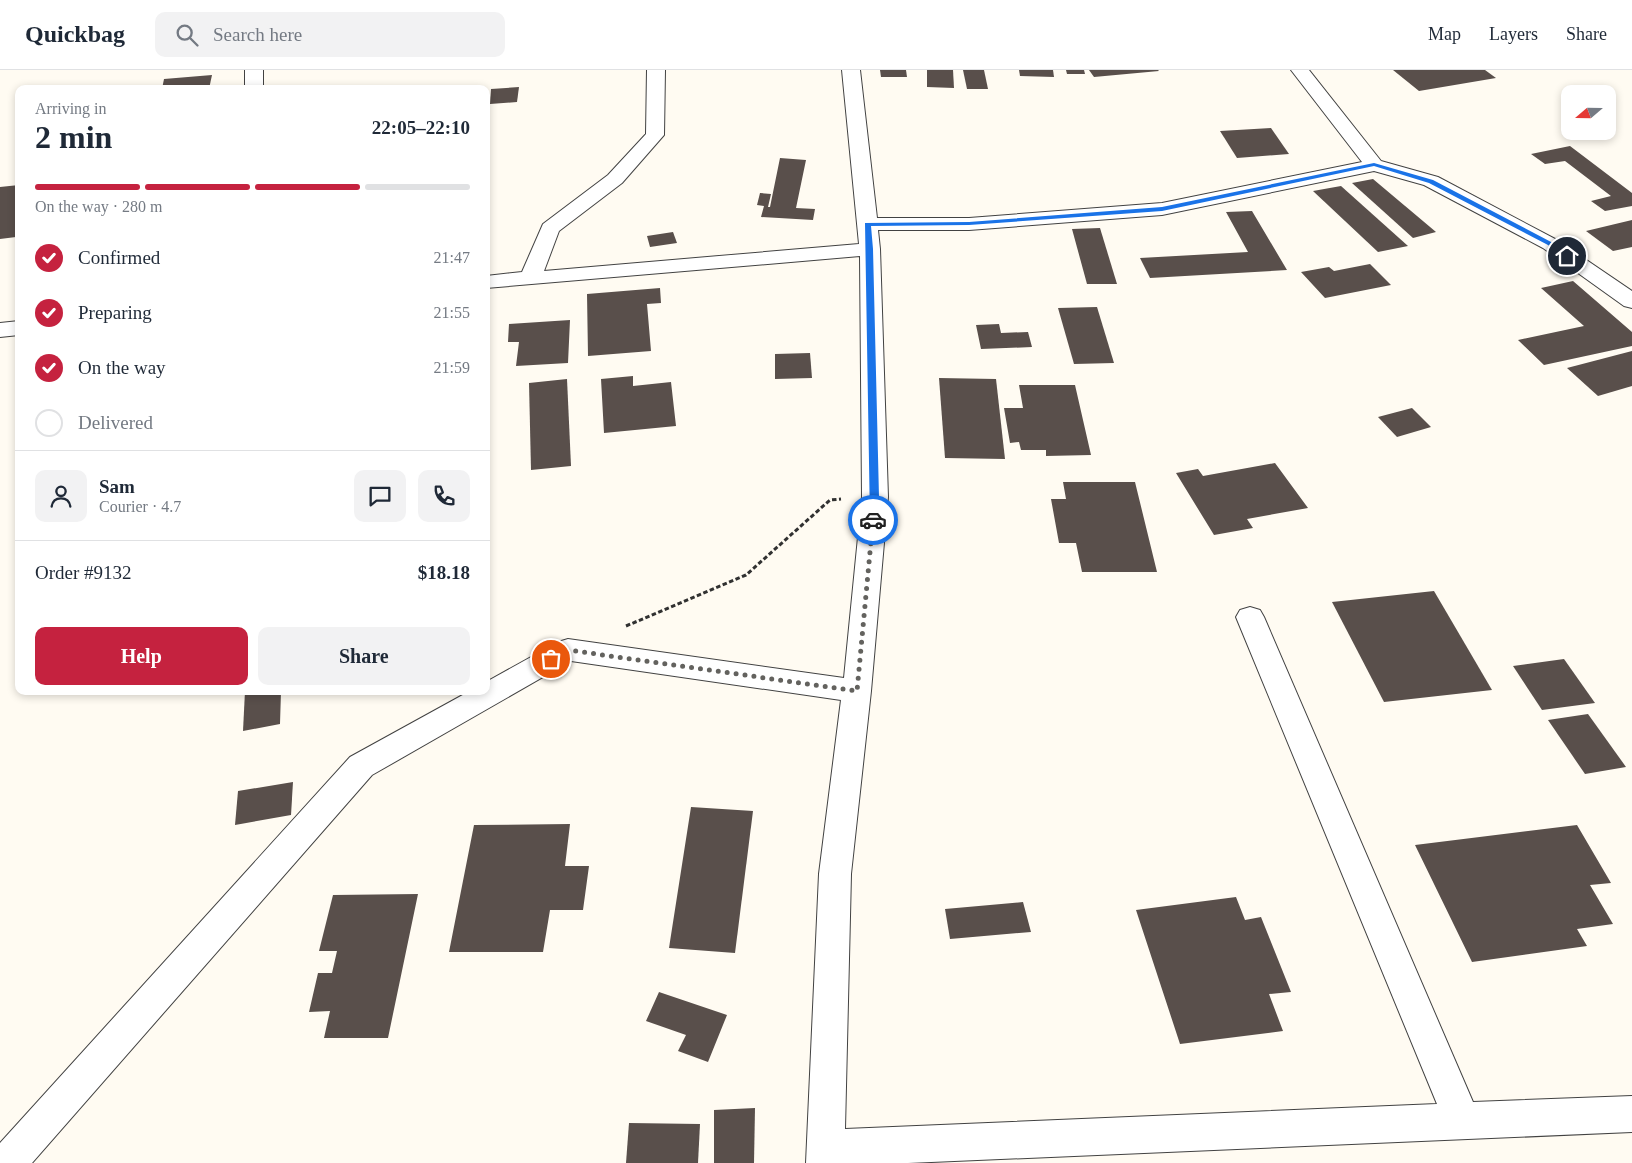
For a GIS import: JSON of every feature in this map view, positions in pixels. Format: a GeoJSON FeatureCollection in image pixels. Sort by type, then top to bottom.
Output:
{"type":"FeatureCollection","features":[{"type":"Feature","properties":{"kind":"street"},"geometry":{"type":"LineString","coordinates":[[254,70],[254,85]]}},
{"type":"Feature","properties":{"kind":"street"},"geometry":{"type":"LineString","coordinates":[[531,278],[550,228],[615,179],[655,135],[656,70]]}},
{"type":"Feature","properties":{"kind":"street"},"geometry":{"type":"LineString","coordinates":[[851,70],[869,237],[875,497],[857,691],[835,874],[825,1156],[1632,1114]]}},
{"type":"Feature","properties":{"kind":"street"},"geometry":{"type":"LineString","coordinates":[[1300,70],[1374,165]]}},
{"type":"Feature","properties":{"kind":"street"},"geometry":{"type":"LineString","coordinates":[[490,282],[969,224],[1162,209],[1374,165],[1431,181],[1550,244],[1632,301]]}},
{"type":"Feature","properties":{"kind":"street"},"geometry":{"type":"LineString","coordinates":[[0,330],[15,328]]}},
{"type":"Feature","properties":{"kind":"street"},"geometry":{"type":"LineString","coordinates":[[1250,617],[1463,1122]]}},
{"type":"Feature","properties":{"kind":"street"},"geometry":{"type":"LineString","coordinates":[[490,694],[568,650],[857,691]]}},
{"type":"Feature","properties":{"kind":"street"},"geometry":{"type":"LineString","coordinates":[[7,1163],[361,766],[488,695]]}},
{"type":"Feature","properties":{"kind":"path"},"geometry":{"type":"LineString","coordinates":[[621,628],[746,575],[830,500],[875,497]]}},
{"type":"Feature","properties":{"kind":"building"},"geometry":{"type":"Polygon","coordinates":[[[880,70],[906,70],[907,77],[881,77],[880,70]]]}},
{"type":"Feature","properties":{"kind":"building"},"geometry":{"type":"Polygon","coordinates":[[[927,70],[953,70],[954,88],[927,87],[927,70]]]}},
{"type":"Feature","properties":{"kind":"building"},"geometry":{"type":"Polygon","coordinates":[[[963,70],[984,70],[988,89],[967,89],[963,70]]]}},
{"type":"Feature","properties":{"kind":"building"},"geometry":{"type":"Polygon","coordinates":[[[1019,70],[1053,70],[1054,77],[1020,76],[1019,70]]]}},
{"type":"Feature","properties":{"kind":"building"},"geometry":{"type":"Polygon","coordinates":[[[1066,70],[1084,70],[1085,74],[1067,74],[1066,70]]]}},
{"type":"Feature","properties":{"kind":"building"},"geometry":{"type":"Polygon","coordinates":[[[1089,70],[1158,70],[1159,71],[1094,77],[1089,70]]]}},
{"type":"Feature","properties":{"kind":"building"},"geometry":{"type":"Polygon","coordinates":[[[1393,70],[1485,70],[1496,78],[1419,91],[1393,70]]]}},
{"type":"Feature","properties":{"kind":"building"},"geometry":{"type":"Polygon","coordinates":[[[212,75],[210,85],[163,85],[164,79],[212,75]]]}},
{"type":"Feature","properties":{"kind":"building"},"geometry":{"type":"Polygon","coordinates":[[[519,87],[517,102],[490,104],[491,89],[519,87]]]}},
{"type":"Feature","properties":{"kind":"building"},"geometry":{"type":"Polygon","coordinates":[[[1271,128],[1289,154],[1237,158],[1220,131],[1271,128]]]}},
{"type":"Feature","properties":{"kind":"building"},"geometry":{"type":"Polygon","coordinates":[[[1570,146],[1632,193],[1632,206],[1605,211],[1591,201],[1611,196],[1565,161],[1545,164],[1531,154],[1570,146]]]}},
{"type":"Feature","properties":{"kind":"building"},"geometry":{"type":"Polygon","coordinates":[[[780,158],[806,160],[796,208],[815,209],[813,220],[761,217],[764,206],[757,205],[760,193],[771,194],[768,207],[770,207],[780,158]]]}},
{"type":"Feature","properties":{"kind":"building"},"geometry":{"type":"Polygon","coordinates":[[[1373,179],[1436,232],[1413,238],[1352,183],[1373,179]]]}},
{"type":"Feature","properties":{"kind":"building"},"geometry":{"type":"Polygon","coordinates":[[[15,185],[15,237],[0,239],[0,187],[15,185]]]}},
{"type":"Feature","properties":{"kind":"building"},"geometry":{"type":"Polygon","coordinates":[[[1341,186],[1408,246],[1378,252],[1313,191],[1341,186]]]}},
{"type":"Feature","properties":{"kind":"building"},"geometry":{"type":"Polygon","coordinates":[[[1252,211],[1287,270],[1150,278],[1140,258],[1248,252],[1226,212],[1252,211]]]}},
{"type":"Feature","properties":{"kind":"building"},"geometry":{"type":"Polygon","coordinates":[[[1632,220],[1632,247],[1613,251],[1586,231],[1632,220]]]}},
{"type":"Feature","properties":{"kind":"building"},"geometry":{"type":"Polygon","coordinates":[[[1100,228],[1117,284],[1087,284],[1072,229],[1100,228]]]}},
{"type":"Feature","properties":{"kind":"building"},"geometry":{"type":"Polygon","coordinates":[[[673,232],[677,243],[650,247],[647,236],[673,232]]]}},
{"type":"Feature","properties":{"kind":"building"},"geometry":{"type":"Polygon","coordinates":[[[1370,264],[1391,285],[1325,298],[1301,272],[1329,267],[1334,271],[1370,264]]]}},
{"type":"Feature","properties":{"kind":"building"},"geometry":{"type":"Polygon","coordinates":[[[1573,281],[1632,332],[1632,346],[1544,365],[1518,340],[1584,326],[1541,288],[1573,281]]]}},
{"type":"Feature","properties":{"kind":"building"},"geometry":{"type":"Polygon","coordinates":[[[660,288],[661,303],[647,304],[651,351],[588,356],[587,294],[660,288]]]}},
{"type":"Feature","properties":{"kind":"building"},"geometry":{"type":"Polygon","coordinates":[[[1097,307],[1114,363],[1074,364],[1058,308],[1097,307]]]}},
{"type":"Feature","properties":{"kind":"building"},"geometry":{"type":"Polygon","coordinates":[[[570,320],[568,363],[516,366],[519,342],[508,342],[509,324],[570,320]]]}},
{"type":"Feature","properties":{"kind":"building"},"geometry":{"type":"Polygon","coordinates":[[[999,324],[1001,333],[1028,332],[1032,347],[981,349],[976,325],[999,324]]]}},
{"type":"Feature","properties":{"kind":"building"},"geometry":{"type":"Polygon","coordinates":[[[1632,351],[1632,386],[1598,396],[1567,368],[1632,351]]]}},
{"type":"Feature","properties":{"kind":"building"},"geometry":{"type":"Polygon","coordinates":[[[810,353],[812,378],[775,379],[775,354],[810,353]]]}},
{"type":"Feature","properties":{"kind":"building"},"geometry":{"type":"Polygon","coordinates":[[[633,376],[633,386],[671,382],[676,426],[604,433],[601,379],[633,376]]]}},
{"type":"Feature","properties":{"kind":"building"},"geometry":{"type":"Polygon","coordinates":[[[939,378],[996,379],[1005,459],[945,458],[939,378]]]}},
{"type":"Feature","properties":{"kind":"building"},"geometry":{"type":"Polygon","coordinates":[[[567,379],[571,466],[531,470],[529,383],[567,379]]]}},
{"type":"Feature","properties":{"kind":"building"},"geometry":{"type":"Polygon","coordinates":[[[1019,385],[1075,385],[1091,455],[1046,456],[1046,450],[1021,450],[1019,442],[1010,443],[1004,408],[1023,408],[1019,385]]]}},
{"type":"Feature","properties":{"kind":"building"},"geometry":{"type":"Polygon","coordinates":[[[1412,408],[1431,427],[1397,437],[1378,417],[1412,408]]]}},
{"type":"Feature","properties":{"kind":"building"},"geometry":{"type":"Polygon","coordinates":[[[1275,463],[1308,508],[1247,519],[1253,528],[1214,535],[1176,473],[1198,469],[1203,476],[1275,463]]]}},
{"type":"Feature","properties":{"kind":"building"},"geometry":{"type":"Polygon","coordinates":[[[1063,482],[1135,482],[1157,572],[1082,572],[1076,543],[1059,543],[1051,499],[1066,499],[1063,482]]]}},
{"type":"Feature","properties":{"kind":"building"},"geometry":{"type":"Polygon","coordinates":[[[1434,591],[1492,690],[1384,702],[1332,602],[1434,591]]]}},
{"type":"Feature","properties":{"kind":"building"},"geometry":{"type":"Polygon","coordinates":[[[1564,659],[1595,703],[1542,710],[1513,666],[1564,659]]]}},
{"type":"Feature","properties":{"kind":"building"},"geometry":{"type":"Polygon","coordinates":[[[245,695],[281,695],[280,724],[243,731],[245,695]]]}},
{"type":"Feature","properties":{"kind":"building"},"geometry":{"type":"Polygon","coordinates":[[[1588,714],[1626,767],[1585,774],[1548,720],[1588,714]]]}},
{"type":"Feature","properties":{"kind":"building"},"geometry":{"type":"Polygon","coordinates":[[[293,782],[291,815],[235,825],[238,791],[293,782]]]}},
{"type":"Feature","properties":{"kind":"building"},"geometry":{"type":"Polygon","coordinates":[[[691,807],[753,811],[735,953],[669,948],[691,807]]]}},
{"type":"Feature","properties":{"kind":"building"},"geometry":{"type":"Polygon","coordinates":[[[570,824],[565,866],[589,866],[583,910],[550,910],[543,952],[449,952],[474,825],[570,824]]]}},
{"type":"Feature","properties":{"kind":"building"},"geometry":{"type":"Polygon","coordinates":[[[1577,825],[1611,883],[1590,885],[1613,924],[1577,929],[1587,946],[1472,962],[1415,845],[1577,825]]]}},
{"type":"Feature","properties":{"kind":"building"},"geometry":{"type":"Polygon","coordinates":[[[418,894],[388,1038],[324,1038],[330,1011],[309,1012],[318,973],[332,973],[337,951],[319,951],[333,895],[418,894]]]}},
{"type":"Feature","properties":{"kind":"building"},"geometry":{"type":"Polygon","coordinates":[[[1236,897],[1245,920],[1261,917],[1291,992],[1269,994],[1283,1031],[1180,1044],[1136,910],[1236,897]]]}},
{"type":"Feature","properties":{"kind":"building"},"geometry":{"type":"Polygon","coordinates":[[[1023,902],[1031,932],[950,939],[945,909],[1023,902]]]}},
{"type":"Feature","properties":{"kind":"building"},"geometry":{"type":"Polygon","coordinates":[[[659,992],[727,1015],[708,1062],[678,1051],[686,1035],[646,1021],[659,992]]]}},
{"type":"Feature","properties":{"kind":"building"},"geometry":{"type":"Polygon","coordinates":[[[755,1108],[754,1163],[714,1163],[714,1110],[755,1108]]]}},
{"type":"Feature","properties":{"kind":"building"},"geometry":{"type":"Polygon","coordinates":[[[629,1123],[700,1124],[698,1163],[626,1163],[629,1123]]]}},
{"type":"Feature","properties":{"kind":"way so far"},"geometry":{"type":"LineString","coordinates":[[551,659],[568,650],[857,691],[873,520]]}},
{"type":"Feature","properties":{"kind":"route"},"geometry":{"type":"LineString","coordinates":[[873,520],[875,497],[868,224],[969,224],[1162,209],[1374,165],[1431,181],[1550,244],[1567,256]]}}]}
